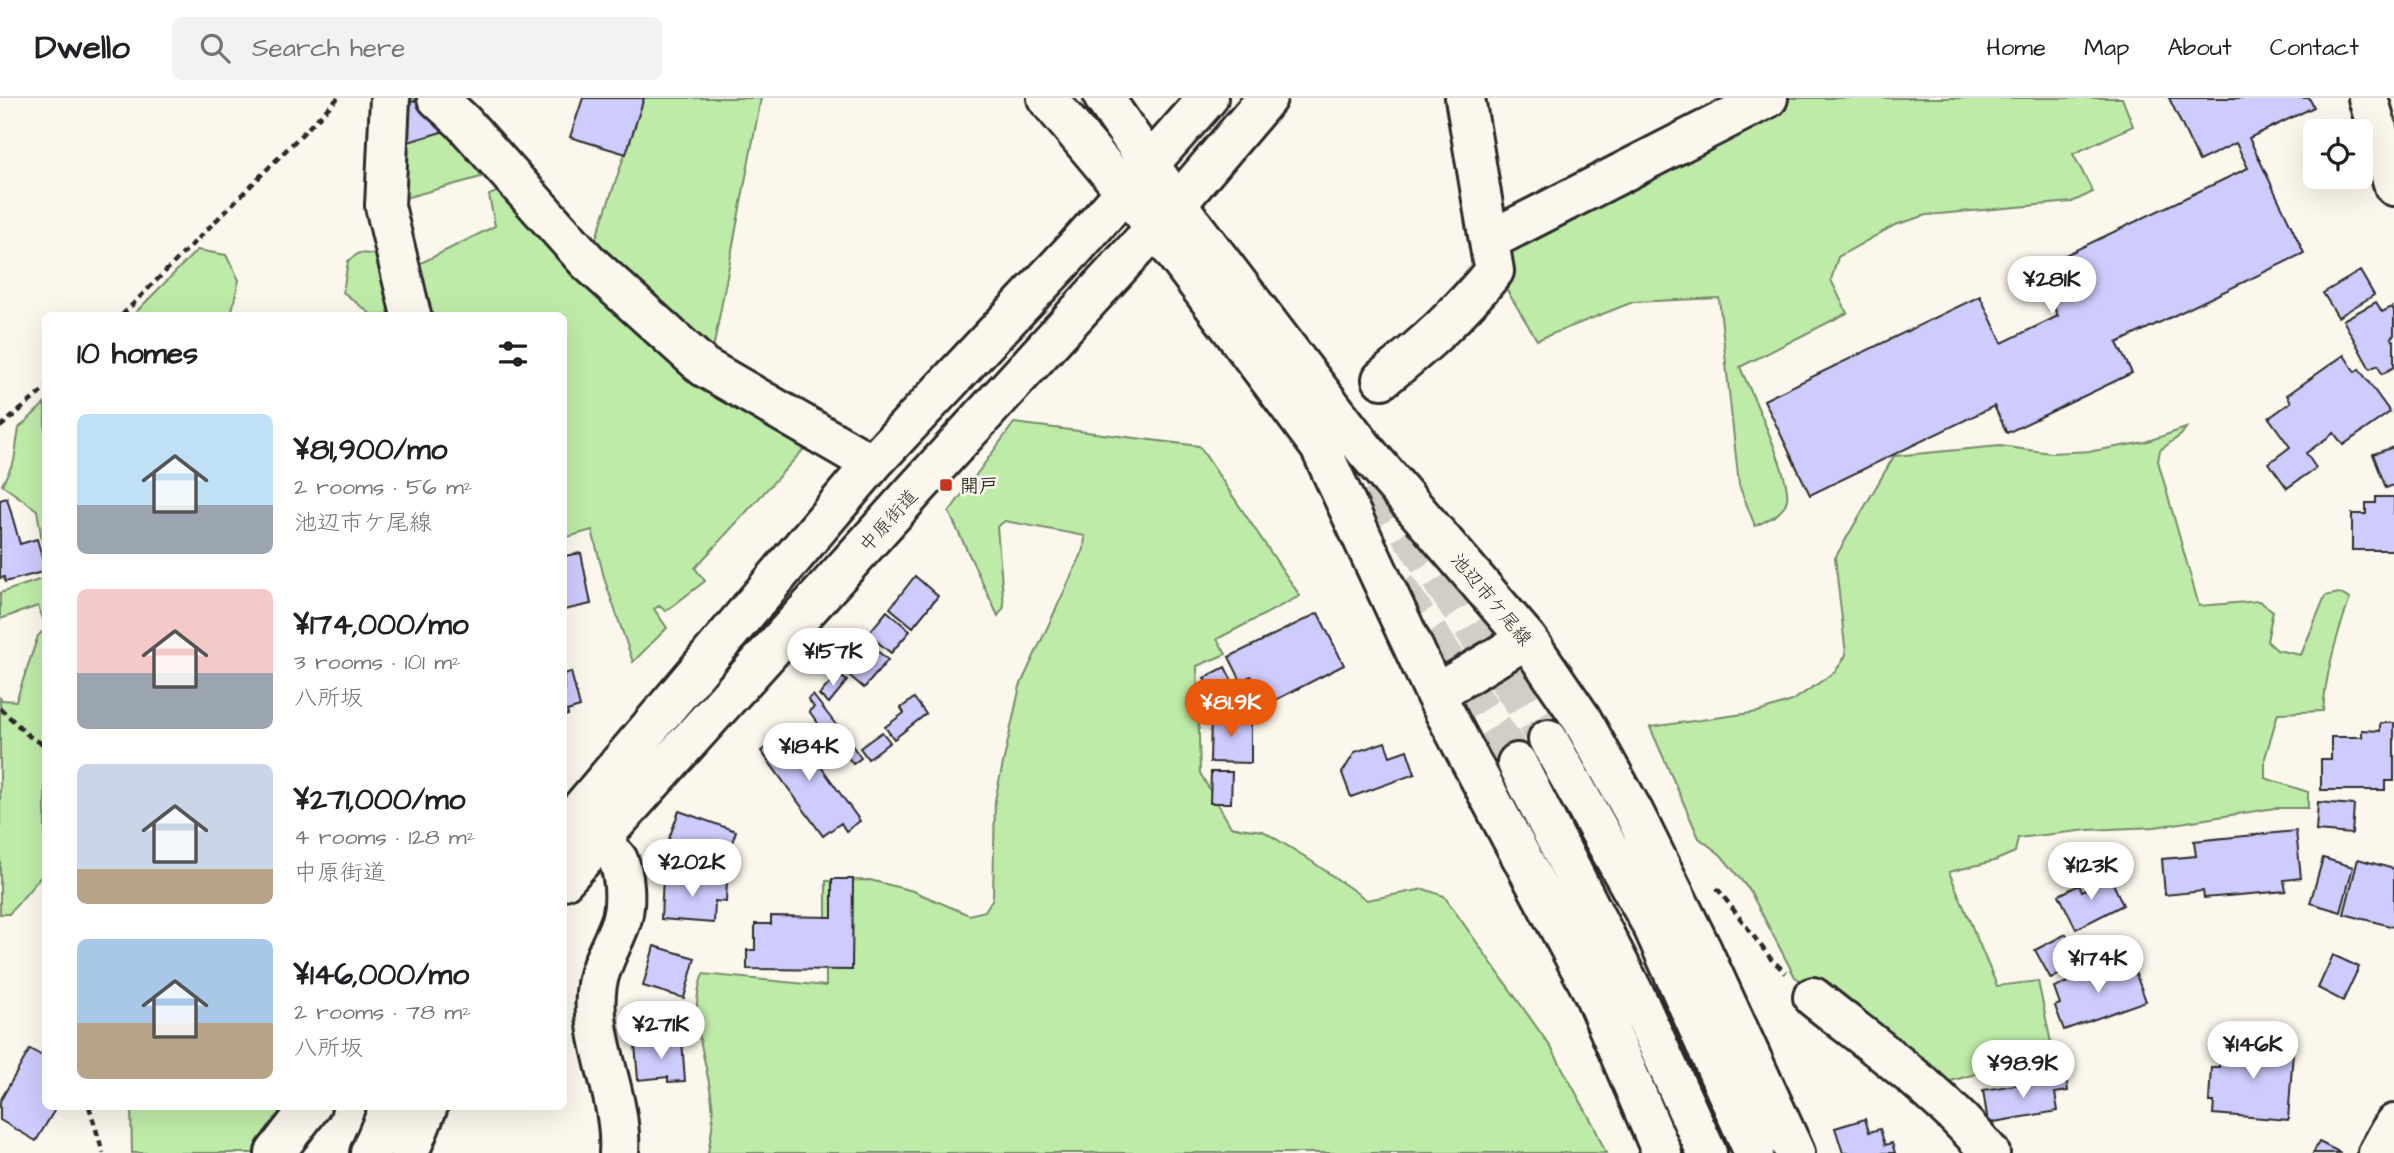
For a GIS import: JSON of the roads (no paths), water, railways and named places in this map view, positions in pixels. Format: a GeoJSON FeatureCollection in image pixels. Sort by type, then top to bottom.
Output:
{"type":"FeatureCollection","features":[{"type":"Feature","properties":{"kind":"street"},"geometry":{"type":"LineString","coordinates":[[390,98],[385,206],[410,312]]}},
{"type":"Feature","properties":{"kind":"street"},"geometry":{"type":"LineString","coordinates":[[437,98],[462,121],[588,262],[704,367],[872,464]]}},
{"type":"Feature","properties":{"kind":"street","name":"池辺市ケ尾線"},"geometry":{"type":"LineString","coordinates":[[1047,98],[1137,178],[1527,639],[1581,718],[1634,813],[1701,948],[1795,1153]]}},
{"type":"Feature","properties":{"kind":"street","name":"池辺市ケ尾線"},"geometry":{"type":"LineString","coordinates":[[1104,98],[1137,178]]}},
{"type":"Feature","properties":{"kind":"street"},"geometry":{"type":"LineString","coordinates":[[567,825],[872,464],[1208,98]]}},
{"type":"Feature","properties":{"kind":"street","name":"中原街道"},"geometry":{"type":"LineString","coordinates":[[567,877],[1166,215],[1267,98]]}},
{"type":"Feature","properties":{"kind":"street"},"geometry":{"type":"LineString","coordinates":[[1382,379],[1418,351],[1464,308],[1494,271],[1465,98]]}},
{"type":"Feature","properties":{"kind":"street"},"geometry":{"type":"LineString","coordinates":[[1490,240],[1768,98]]}},
{"type":"Feature","properties":{"kind":"street"},"geometry":{"type":"LineString","coordinates":[[2368,98],[2394,186]]}},
{"type":"Feature","properties":{"kind":"street","name":"池辺市ケ尾線"},"geometry":{"type":"LineString","coordinates":[[1166,215],[1320,447],[1435,694],[1593,992],[1662,1153]]}},
{"type":"Feature","properties":{"kind":"street"},"geometry":{"type":"LineString","coordinates":[[1435,694],[1527,639]]}},
{"type":"Feature","properties":{"kind":"street"},"geometry":{"type":"LineString","coordinates":[[1548,739],[1653,927],[1754,1153]]}},
{"type":"Feature","properties":{"kind":"street"},"geometry":{"type":"LineString","coordinates":[[1517,763],[1636,997],[1707,1153]]}},
{"type":"Feature","properties":{"kind":"street"},"geometry":{"type":"LineString","coordinates":[[599,841],[617,858],[623,882],[622,917],[606,952],[597,982],[595,1016],[617,1118],[619,1153]]}},
{"type":"Feature","properties":{"kind":"street"},"geometry":{"type":"LineString","coordinates":[[1813,997],[1968,1126],[1990,1153]]}},
{"type":"Feature","properties":{"kind":"street"},"geometry":{"type":"LineString","coordinates":[[275,1153],[308,1110]]}},
{"type":"Feature","properties":{"kind":"street"},"geometry":{"type":"LineString","coordinates":[[370,1153],[388,1110]]}},
{"type":"Feature","properties":{"kind":"street"},"geometry":{"type":"LineString","coordinates":[[409,1153],[426,1110]]}},
{"type":"Feature","properties":{"kind":"street"},"geometry":{"type":"LineString","coordinates":[[2378,1153],[2394,1124]]}},
{"type":"Feature","properties":{"kind":"tunnel"},"geometry":{"type":"LineString","coordinates":[[1376,483],[1548,739]]}},
{"type":"Feature","properties":{"kind":"tunnel"},"geometry":{"type":"LineString","coordinates":[[1396,586],[1517,763]]}},
{"type":"Feature","properties":{"kind":"place","name":"開戸"},"geometry":{"type":"Point","coordinates":[946,485]}}]}
